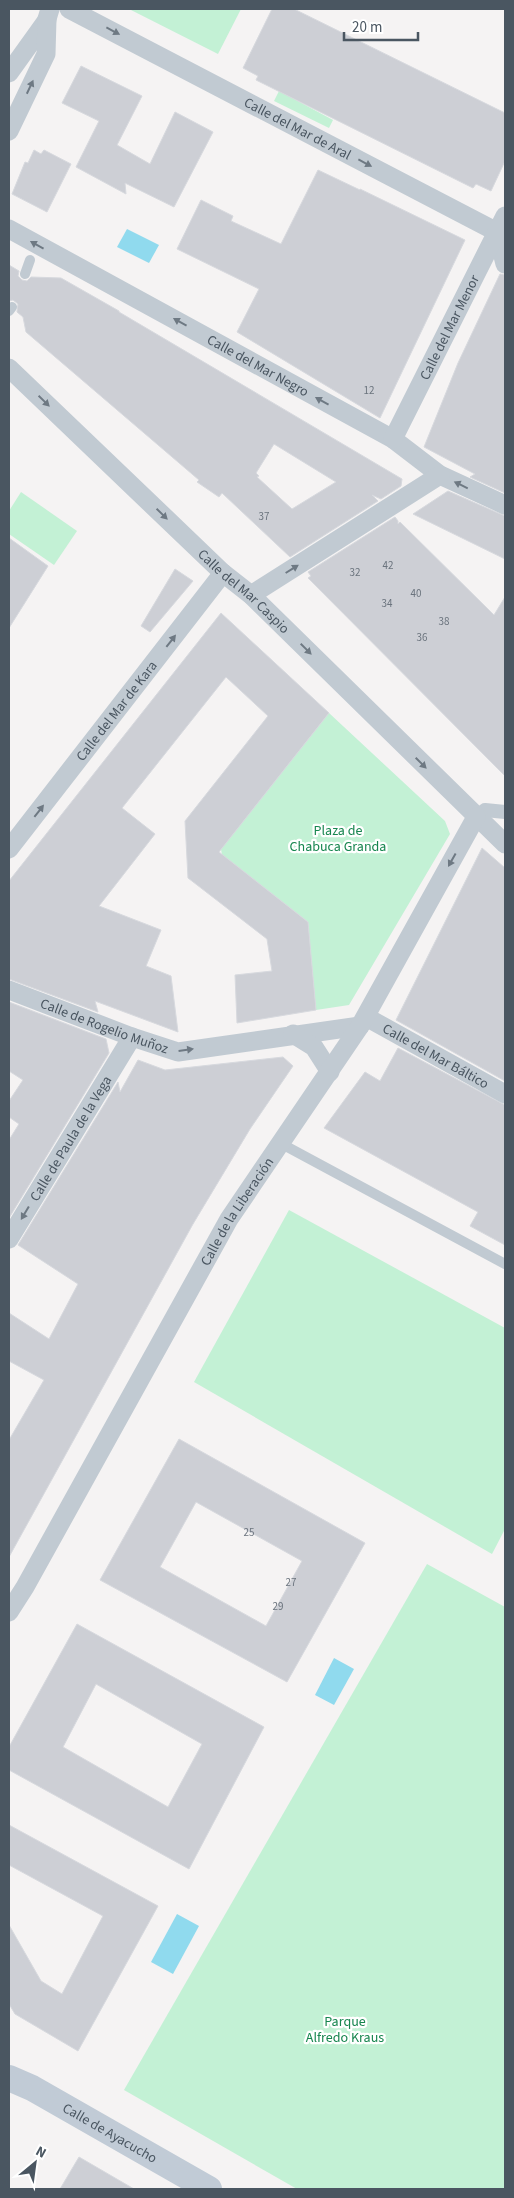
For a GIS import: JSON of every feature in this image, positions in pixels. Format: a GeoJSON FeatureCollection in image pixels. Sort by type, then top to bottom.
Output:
{"type":"FeatureCollection","features":[{"type":"Feature","properties":{"kind":"main road","name":"Calle de Ayacucho"},"geometry":{"type":"LineString","coordinates":[[9,2078],[32,2088],[209,2189]]}},
{"type":"Feature","properties":{"kind":"street","name":"Calle del Mar de Aral"},"geometry":{"type":"LineString","coordinates":[[69,9],[501,224]]}},
{"type":"Feature","properties":{"kind":"street"},"geometry":{"type":"LineString","coordinates":[[9,73],[49,14]]}},
{"type":"Feature","properties":{"kind":"street"},"geometry":{"type":"LineString","coordinates":[[9,131],[46,54],[49,14]]}},
{"type":"Feature","properties":{"kind":"street"},"geometry":{"type":"LineString","coordinates":[[501,224],[505,264]]}},
{"type":"Feature","properties":{"kind":"street","name":"Calle del Mar Menor"},"geometry":{"type":"LineString","coordinates":[[392,440],[501,224]]}},
{"type":"Feature","properties":{"kind":"street","name":"Calle del Mar Negro"},"geometry":{"type":"LineString","coordinates":[[9,229],[392,440],[440,475],[505,505]]}},
{"type":"Feature","properties":{"kind":"street","name":"Calle del Mar Caspio"},"geometry":{"type":"LineString","coordinates":[[9,368],[224,573],[251,595],[505,844]]}},
{"type":"Feature","properties":{"kind":"street"},"geometry":{"type":"LineString","coordinates":[[251,595],[440,475]]}},
{"type":"Feature","properties":{"kind":"street","name":"Calle del Mar de Kara"},"geometry":{"type":"LineString","coordinates":[[9,849],[224,573]]}},
{"type":"Feature","properties":{"kind":"street"},"geometry":{"type":"LineString","coordinates":[[476,817],[485,810],[505,812]]}},
{"type":"Feature","properties":{"kind":"street","name":"Calle de la Liberación"},"geometry":{"type":"LineString","coordinates":[[9,1612],[25,1587],[228,1219],[363,1022],[476,817]]}},
{"type":"Feature","properties":{"kind":"street","name":"Calle de Rogelio Muñoz"},"geometry":{"type":"LineString","coordinates":[[9,990],[132,1037],[178,1052],[363,1022]]}},
{"type":"Feature","properties":{"kind":"street","name":"Calle del Mar Báltico"},"geometry":{"type":"LineString","coordinates":[[363,1022],[505,1094]]}},
{"type":"Feature","properties":{"kind":"street"},"geometry":{"type":"LineString","coordinates":[[293,1034],[314,1047],[330,1072]]}},
{"type":"Feature","properties":{"kind":"street","name":"Calle de Paula de la Vega"},"geometry":{"type":"LineString","coordinates":[[9,1240],[132,1037]]}},
{"type":"Feature","properties":{"kind":"lane"},"geometry":{"type":"LineString","coordinates":[[25,274],[30,260]]}},
{"type":"Feature","properties":{"kind":"lane"},"geometry":{"type":"LineString","coordinates":[[280,1143],[505,1264]]}},
{"type":"Feature","properties":{"kind":"green space"},"geometry":{"type":"Polygon","coordinates":[[[129,9],[241,9],[218,54],[129,9]]]}},
{"type":"Feature","properties":{"kind":"green space"},"geometry":{"type":"Polygon","coordinates":[[[279,91],[333,120],[329,128],[274,101],[279,91]]]}},
{"type":"Feature","properties":{"kind":"green space"},"geometry":{"type":"Polygon","coordinates":[[[21,492],[77,531],[54,565],[9,534],[9,511],[21,492]]]}},
{"type":"Feature","properties":{"kind":"green space","name":"Plaza de Chabuca Granda"},"geometry":{"type":"Polygon","coordinates":[[[329,713],[445,821],[450,834],[349,1005],[316,1010],[308,922],[222,855],[221,849],[329,713]]]}},
{"type":"Feature","properties":{"kind":"green space"},"geometry":{"type":"Polygon","coordinates":[[[289,1210],[505,1328],[505,1529],[492,1554],[194,1382],[289,1210]]]}},
{"type":"Feature","properties":{"kind":"green space","name":"Parque Alfredo Kraus"},"geometry":{"type":"Polygon","coordinates":[[[427,1564],[505,1607],[505,2189],[297,2189],[124,2090],[427,1564]]]}},
{"type":"Feature","properties":{"kind":"water"},"geometry":{"type":"Polygon","coordinates":[[[127,229],[159,245],[149,263],[117,247],[127,229]]]}},
{"type":"Feature","properties":{"kind":"water"},"geometry":{"type":"Polygon","coordinates":[[[334,1658],[354,1669],[334,1705],[315,1695],[334,1658]]]}},
{"type":"Feature","properties":{"kind":"water"},"geometry":{"type":"Polygon","coordinates":[[[177,1914],[199,1926],[173,1974],[151,1962],[177,1914]]]}},
{"type":"Feature","properties":{"kind":"building"},"geometry":{"type":"Polygon","coordinates":[[[272,9],[294,9],[505,113],[505,161],[491,191],[476,184],[473,188],[256,80],[258,76],[243,68],[272,9]]]}},
{"type":"Feature","properties":{"kind":"building"},"geometry":{"type":"Polygon","coordinates":[[[81,66],[142,96],[117,145],[150,164],[175,112],[213,132],[174,207],[125,183],[126,194],[76,167],[99,121],[62,103],[81,66]]]}},
{"type":"Feature","properties":{"kind":"building"},"geometry":{"type":"Polygon","coordinates":[[[34,150],[41,154],[44,150],[71,164],[47,212],[12,194],[25,162],[28,163],[34,150]]]}},
{"type":"Feature","properties":{"kind":"building"},"geometry":{"type":"Polygon","coordinates":[[[318,170],[465,240],[380,418],[237,332],[259,289],[177,249],[201,200],[233,216],[231,221],[281,244],[318,170]]]}},
{"type":"Feature","properties":{"kind":"building"},"geometry":{"type":"Polygon","coordinates":[[[9,265],[19,271],[18,276],[22,280],[27,281],[31,277],[61,278],[402,479],[401,486],[381,499],[372,495],[378,501],[290,557],[222,493],[219,497],[197,482],[199,480],[26,332],[23,317],[17,312],[18,304],[13,300],[9,301],[9,265]],[[274,444],[256,473],[259,476],[257,477],[292,509],[336,482],[274,444]]]}},
{"type":"Feature","properties":{"kind":"building"},"geometry":{"type":"Polygon","coordinates":[[[500,274],[505,275],[505,493],[470,477],[475,474],[424,447],[458,363],[500,274]]]}},
{"type":"Feature","properties":{"kind":"building"},"geometry":{"type":"Polygon","coordinates":[[[448,491],[505,516],[505,559],[413,514],[448,491]]]}},
{"type":"Feature","properties":{"kind":"building"},"geometry":{"type":"Polygon","coordinates":[[[395,517],[398,524],[400,522],[494,615],[505,597],[505,776],[308,578],[311,576],[308,572],[395,517]]]}},
{"type":"Feature","properties":{"kind":"building"},"geometry":{"type":"Polygon","coordinates":[[[9,538],[48,566],[9,628],[9,538]]]}},
{"type":"Feature","properties":{"kind":"building"},"geometry":{"type":"Polygon","coordinates":[[[175,569],[193,581],[150,632],[141,626],[175,569]]]}},
{"type":"Feature","properties":{"kind":"building"},"geometry":{"type":"Polygon","coordinates":[[[221,613],[329,713],[219,852],[308,922],[316,1010],[237,1023],[235,975],[272,971],[267,939],[188,878],[185,821],[268,716],[226,677],[122,808],[155,834],[99,906],[161,930],[146,966],[171,976],[178,1032],[95,1001],[98,1012],[9,979],[9,881],[221,613]]]}},
{"type":"Feature","properties":{"kind":"building"},"geometry":{"type":"Polygon","coordinates":[[[482,848],[505,868],[505,1081],[396,1020],[482,848]]]}},
{"type":"Feature","properties":{"kind":"building"},"geometry":{"type":"Polygon","coordinates":[[[9,1002],[106,1039],[109,1053],[9,1218],[9,1140],[19,1124],[9,1117],[9,1101],[23,1080],[9,1071],[9,1002]]]}},
{"type":"Feature","properties":{"kind":"building"},"geometry":{"type":"Polygon","coordinates":[[[398,1048],[505,1105],[505,1245],[470,1226],[478,1212],[324,1128],[365,1072],[380,1081],[398,1048]]]}},
{"type":"Feature","properties":{"kind":"building"},"geometry":{"type":"Polygon","coordinates":[[[283,1057],[293,1066],[250,1129],[193,1224],[9,1557],[9,1440],[44,1380],[9,1361],[9,1313],[49,1339],[78,1284],[18,1245],[118,1082],[120,1092],[138,1060],[165,1070],[283,1057]]]}},
{"type":"Feature","properties":{"kind":"building"},"geometry":{"type":"Polygon","coordinates":[[[179,1439],[365,1543],[287,1682],[100,1580],[179,1439]],[[196,1502],[160,1567],[266,1626],[302,1561],[196,1502]]]}},
{"type":"Feature","properties":{"kind":"building"},"geometry":{"type":"Polygon","coordinates":[[[77,1624],[264,1727],[189,1869],[9,1770],[9,1747],[77,1624]],[[96,1684],[63,1747],[168,1807],[202,1744],[96,1684]]]}},
{"type":"Feature","properties":{"kind":"building"},"geometry":{"type":"Polygon","coordinates":[[[9,1825],[158,1906],[78,2051],[15,2014],[9,2004],[9,1925],[41,1981],[62,1994],[103,1916],[9,1865],[9,1825]]]}},
{"type":"Feature","properties":{"kind":"building"},"geometry":{"type":"Polygon","coordinates":[[[79,2157],[134,2189],[60,2189],[79,2157]]]}}]}
